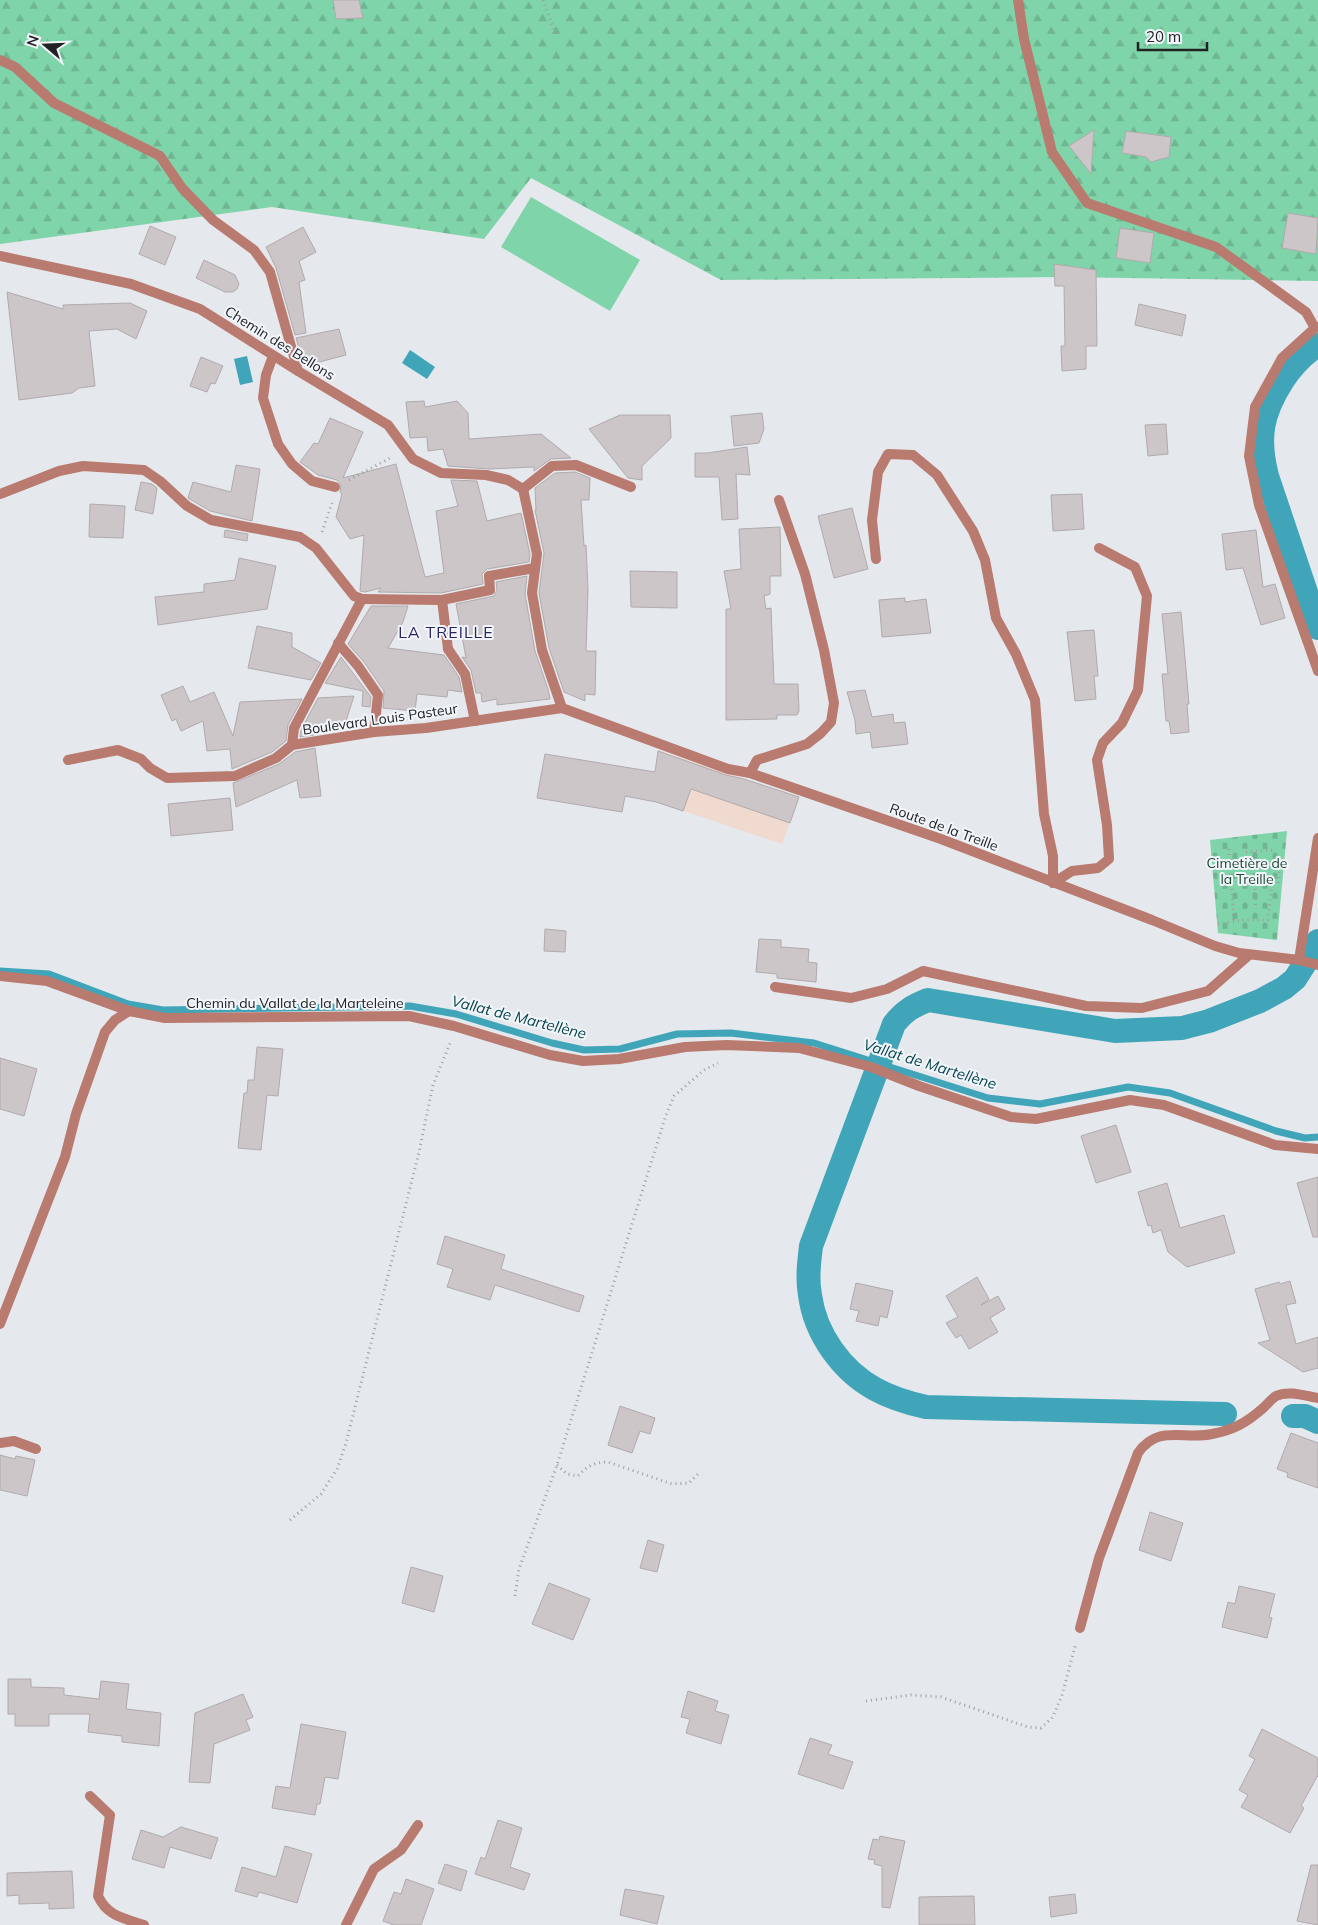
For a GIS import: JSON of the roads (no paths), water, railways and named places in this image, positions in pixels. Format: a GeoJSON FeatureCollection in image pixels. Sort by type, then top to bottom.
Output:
{"type":"FeatureCollection","features":[{"type":"Feature","properties":{"kind":"street"},"geometry":{"type":"LineString","coordinates":[[1018,0],[1024,39],[1052,152],[1087,203],[1216,247],[1306,312],[1317,327],[1282,358],[1255,407],[1249,456],[1259,505],[1318,672]]}},
{"type":"Feature","properties":{"kind":"street"},"geometry":{"type":"LineString","coordinates":[[0,60],[15,67],[54,103],[160,156],[182,188],[213,220],[254,250],[270,272],[298,371]]}},
{"type":"Feature","properties":{"kind":"street","name":"Chemin des Bellons"},"geometry":{"type":"LineString","coordinates":[[0,256],[131,284],[200,309],[273,356],[388,425],[413,459],[441,472],[486,475],[508,480],[523,490]]}},
{"type":"Feature","properties":{"kind":"street"},"geometry":{"type":"LineString","coordinates":[[273,356],[266,375],[263,398],[278,444],[292,464],[312,480],[335,487]]}},
{"type":"Feature","properties":{"kind":"street"},"geometry":{"type":"LineString","coordinates":[[876,559],[872,520],[878,472],[888,454],[913,455],[937,475],[973,530],[985,560],[996,618],[1016,654],[1035,700],[1044,814],[1053,856],[1052,882]]}},
{"type":"Feature","properties":{"kind":"street"},"geometry":{"type":"LineString","coordinates":[[0,494],[59,471],[83,466],[144,470],[160,481],[187,506],[211,520],[300,537],[316,548],[354,596],[362,599],[442,600],[490,590],[489,576],[535,568]]}},
{"type":"Feature","properties":{"kind":"street"},"geometry":{"type":"LineString","coordinates":[[562,708],[542,650],[532,593],[537,554],[523,490],[552,466],[576,466],[631,487]]}},
{"type":"Feature","properties":{"kind":"street"},"geometry":{"type":"LineString","coordinates":[[750,773],[757,760],[807,744],[821,733],[831,722],[834,703],[806,574],[779,500]]}},
{"type":"Feature","properties":{"kind":"street"},"geometry":{"type":"LineString","coordinates":[[1052,882],[1072,871],[1098,868],[1109,859],[1107,826],[1097,760],[1103,743],[1122,724],[1138,690],[1147,596],[1135,567],[1099,548]]}},
{"type":"Feature","properties":{"kind":"street"},"geometry":{"type":"LineString","coordinates":[[292,745],[294,728],[362,599]]}},
{"type":"Feature","properties":{"kind":"street"},"geometry":{"type":"LineString","coordinates":[[442,600],[448,648],[465,674],[475,721]]}},
{"type":"Feature","properties":{"kind":"street"},"geometry":{"type":"LineString","coordinates":[[338,643],[358,666],[378,695],[374,732]]}},
{"type":"Feature","properties":{"kind":"street","name":"Route de la Treille"},"geometry":{"type":"LineString","coordinates":[[562,708],[728,769],[750,773],[941,839],[1216,946],[1248,955],[1296,959],[1317,964]]}},
{"type":"Feature","properties":{"kind":"street","name":"Boulevard Louis Pasteur"},"geometry":{"type":"LineString","coordinates":[[68,760],[118,750],[141,759],[150,768],[168,778],[235,776],[276,758],[292,745],[374,732],[426,728],[562,708]]}},
{"type":"Feature","properties":{"kind":"street"},"geometry":{"type":"LineString","coordinates":[[1296,959],[1318,838]]}},
{"type":"Feature","properties":{"kind":"street"},"geometry":{"type":"LineString","coordinates":[[775,987],[852,998],[887,989],[923,971],[1086,1006],[1142,1008],[1208,991],[1248,955]]}},
{"type":"Feature","properties":{"kind":"street","name":"Chemin du Vallat de la Marteleine"},"geometry":{"type":"LineString","coordinates":[[0,976],[47,981],[128,1011],[164,1018],[408,1016],[454,1026],[550,1055],[583,1061],[619,1059],[685,1047],[726,1045],[799,1048],[871,1067],[1011,1117],[1036,1119],[1130,1100],[1164,1105],[1275,1145],[1318,1149]]}},
{"type":"Feature","properties":{"kind":"street"},"geometry":{"type":"LineString","coordinates":[[0,1324],[65,1157],[76,1114],[105,1032],[115,1020],[128,1011]]}},
{"type":"Feature","properties":{"kind":"street"},"geometry":{"type":"LineString","coordinates":[[1080,1628],[1099,1558],[1138,1453],[1145,1443],[1163,1435],[1211,1434],[1245,1423],[1276,1396],[1290,1393],[1318,1398]]}},
{"type":"Feature","properties":{"kind":"street"},"geometry":{"type":"LineString","coordinates":[[0,1443],[14,1441],[36,1449]]}},
{"type":"Feature","properties":{"kind":"street"},"geometry":{"type":"LineString","coordinates":[[90,1796],[110,1815],[98,1896],[103,1906],[113,1915],[144,1925]]}},
{"type":"Feature","properties":{"kind":"street"},"geometry":{"type":"LineString","coordinates":[[346,1925],[374,1869],[401,1850],[418,1825]]}},
{"type":"Feature","properties":{"kind":"water"},"geometry":{"type":"Polygon","coordinates":[[[410,350],[435,367],[427,379],[402,363],[410,350]]]}},
{"type":"Feature","properties":{"kind":"water"},"geometry":{"type":"Polygon","coordinates":[[[247,356],[253,382],[240,385],[234,359],[247,356]]]}},
{"type":"Feature","properties":{"kind":"waterway"},"geometry":{"type":"LineString","coordinates":[[1318,345],[1299,360],[1283,380],[1270,403],[1263,426],[1262,437],[1262,449],[1267,476],[1318,628]]}},
{"type":"Feature","properties":{"kind":"waterway"},"geometry":{"type":"LineString","coordinates":[[1225,1414],[926,1407],[893,1398],[875,1389],[852,1372],[841,1362],[824,1337],[813,1309],[809,1289],[811,1246],[894,1024],[905,1012],[913,1007],[928,1000],[1115,1031],[1182,1028],[1209,1021],[1260,1001],[1284,988],[1295,979],[1318,941]]}},
{"type":"Feature","properties":{"kind":"waterway","name":"Vallat de Martellène"},"geometry":{"type":"LineString","coordinates":[[0,971],[49,974],[128,1004],[163,1010],[410,1006],[456,1014],[552,1043],[584,1050],[620,1049],[677,1034],[731,1033],[814,1043],[988,1098],[1040,1104],[1128,1087],[1170,1093],[1276,1131],[1305,1138],[1318,1137]]}},
{"type":"Feature","properties":{"kind":"waterway"},"geometry":{"type":"LineString","coordinates":[[1293,1416],[1305,1416],[1318,1422]]}},
{"type":"Feature","properties":{"kind":"district","name":"LA TREILLE"},"geometry":{"type":"Point","coordinates":[446,632]}},
{"type":"Feature","properties":{"kind":"park label","name":"Cimetière de la Treille"},"geometry":{"type":"Point","coordinates":[1247,872]}}]}
